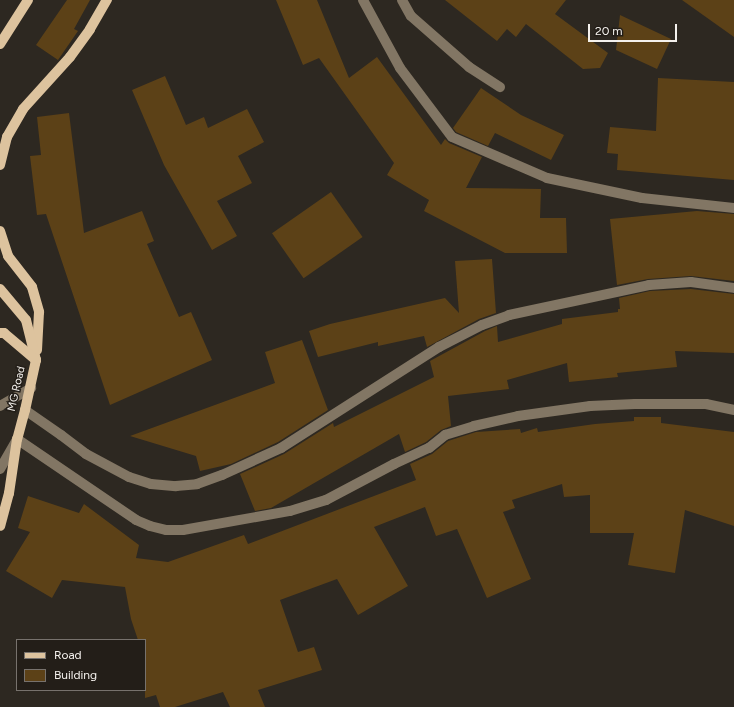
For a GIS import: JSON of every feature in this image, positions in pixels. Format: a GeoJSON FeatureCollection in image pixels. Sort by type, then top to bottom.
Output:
{"type":"FeatureCollection","features":[{"type":"Feature","properties":{"kind":"main road"},"geometry":{"type":"LineString","coordinates":[[0,44],[28,0]]}},
{"type":"Feature","properties":{"kind":"main road"},"geometry":{"type":"LineString","coordinates":[[0,164],[7,137],[23,109],[70,57],[90,29],[107,0]]}},
{"type":"Feature","properties":{"kind":"main road"},"geometry":{"type":"LineString","coordinates":[[0,231],[8,256],[32,287],[39,312],[36,360]]}},
{"type":"Feature","properties":{"kind":"main road","name":"MG Road"},"geometry":{"type":"LineString","coordinates":[[0,289],[26,320],[36,360],[26,410],[17,439],[9,493],[0,526]]}},
{"type":"Feature","properties":{"kind":"main road"},"geometry":{"type":"LineString","coordinates":[[0,333],[4,333],[36,360]]}},
{"type":"Feature","properties":{"kind":"street"},"geometry":{"type":"LineString","coordinates":[[363,0],[400,68],[452,137],[547,178],[642,198],[734,208]]}},
{"type":"Feature","properties":{"kind":"street"},"geometry":{"type":"LineString","coordinates":[[402,0],[411,16],[469,68],[500,87]]}},
{"type":"Feature","properties":{"kind":"street"},"geometry":{"type":"LineString","coordinates":[[26,410],[86,454],[129,477],[151,484],[176,486],[197,484],[222,475],[281,448],[439,347],[482,325],[509,315],[649,285],[691,282],[734,288]]}},
{"type":"Feature","properties":{"kind":"street"},"geometry":{"type":"LineString","coordinates":[[0,406],[31,388]]}},
{"type":"Feature","properties":{"kind":"street"},"geometry":{"type":"LineString","coordinates":[[0,469],[17,439],[136,520],[150,526],[166,530],[183,530],[290,511],[326,500],[394,464],[430,448],[445,435],[474,426],[518,416],[590,406],[636,404],[706,404],[734,410]]}},
{"type":"Feature","properties":{"kind":"building"},"geometry":{"type":"Polygon","coordinates":[[[67,0],[90,0],[74,29],[78,31],[58,60],[36,45],[67,0]]]}},
{"type":"Feature","properties":{"kind":"building"},"geometry":{"type":"Polygon","coordinates":[[[276,0],[317,0],[349,78],[377,57],[441,145],[445,139],[449,143],[482,157],[466,188],[541,189],[540,218],[566,218],[567,253],[505,253],[424,211],[429,200],[387,175],[394,163],[319,58],[303,65],[276,0]]]}},
{"type":"Feature","properties":{"kind":"building"},"geometry":{"type":"Polygon","coordinates":[[[445,0],[566,0],[555,14],[608,53],[600,68],[583,69],[526,24],[516,37],[507,29],[497,41],[445,0]]]}},
{"type":"Feature","properties":{"kind":"building"},"geometry":{"type":"Polygon","coordinates":[[[682,0],[734,0],[734,37],[682,0]]]}},
{"type":"Feature","properties":{"kind":"building"},"geometry":{"type":"Polygon","coordinates":[[[620,15],[671,39],[657,69],[616,50],[620,15]]]}},
{"type":"Feature","properties":{"kind":"building"},"geometry":{"type":"Polygon","coordinates":[[[165,76],[186,125],[204,117],[208,128],[247,109],[264,142],[238,156],[252,183],[217,201],[237,236],[212,250],[164,165],[132,90],[165,76]]]}},
{"type":"Feature","properties":{"kind":"building"},"geometry":{"type":"Polygon","coordinates":[[[658,78],[734,82],[734,180],[617,170],[618,154],[607,153],[610,127],[656,131],[658,78]]]}},
{"type":"Feature","properties":{"kind":"building"},"geometry":{"type":"Polygon","coordinates":[[[481,88],[521,115],[564,135],[551,160],[495,133],[488,146],[456,132],[453,128],[481,88]]]}},
{"type":"Feature","properties":{"kind":"building"},"geometry":{"type":"Polygon","coordinates":[[[69,113],[84,233],[142,211],[154,241],[147,244],[179,317],[191,312],[212,360],[110,405],[46,214],[37,215],[30,156],[41,155],[37,117],[69,113]]]}},
{"type":"Feature","properties":{"kind":"building"},"geometry":{"type":"Polygon","coordinates":[[[331,192],[363,237],[304,278],[272,233],[331,192]]]}},
{"type":"Feature","properties":{"kind":"building"},"geometry":{"type":"Polygon","coordinates":[[[697,211],[734,214],[734,281],[691,276],[648,279],[617,285],[610,219],[697,211]]]}},
{"type":"Feature","properties":{"kind":"building"},"geometry":{"type":"Polygon","coordinates":[[[492,259],[496,313],[479,319],[427,347],[424,336],[378,346],[378,342],[318,357],[309,331],[330,324],[445,298],[459,313],[455,261],[492,259]]]}},
{"type":"Feature","properties":{"kind":"building"},"geometry":{"type":"Polygon","coordinates":[[[691,289],[734,294],[734,353],[675,351],[677,367],[617,373],[618,377],[569,382],[567,363],[507,380],[509,389],[448,396],[451,426],[441,430],[426,442],[405,452],[399,434],[271,508],[255,511],[240,474],[284,454],[333,423],[334,427],[434,377],[430,361],[485,331],[497,326],[498,342],[562,324],[562,319],[618,312],[618,309],[620,309],[619,298],[650,291],[691,289]]]}},
{"type":"Feature","properties":{"kind":"building"},"geometry":{"type":"Polygon","coordinates":[[[302,340],[328,410],[278,442],[231,464],[200,471],[196,456],[130,436],[275,383],[265,352],[302,340]]]}},
{"type":"Feature","properties":{"kind":"building"},"geometry":{"type":"Polygon","coordinates":[[[634,417],[661,417],[661,423],[734,432],[734,526],[685,510],[675,573],[628,565],[634,533],[590,533],[590,495],[564,497],[562,484],[512,500],[515,508],[503,512],[531,579],[487,598],[457,529],[436,536],[425,507],[374,527],[408,586],[358,615],[337,579],[280,600],[298,652],[314,647],[322,670],[258,690],[265,707],[230,707],[223,692],[175,707],[160,707],[156,695],[145,698],[146,639],[138,639],[131,619],[125,587],[62,580],[52,598],[6,571],[30,532],[18,528],[28,496],[79,513],[84,504],[139,545],[136,558],[168,562],[244,535],[248,544],[416,480],[410,464],[432,454],[448,441],[476,432],[520,429],[521,433],[537,428],[538,432],[595,424],[634,421],[634,417]]]}}]}
